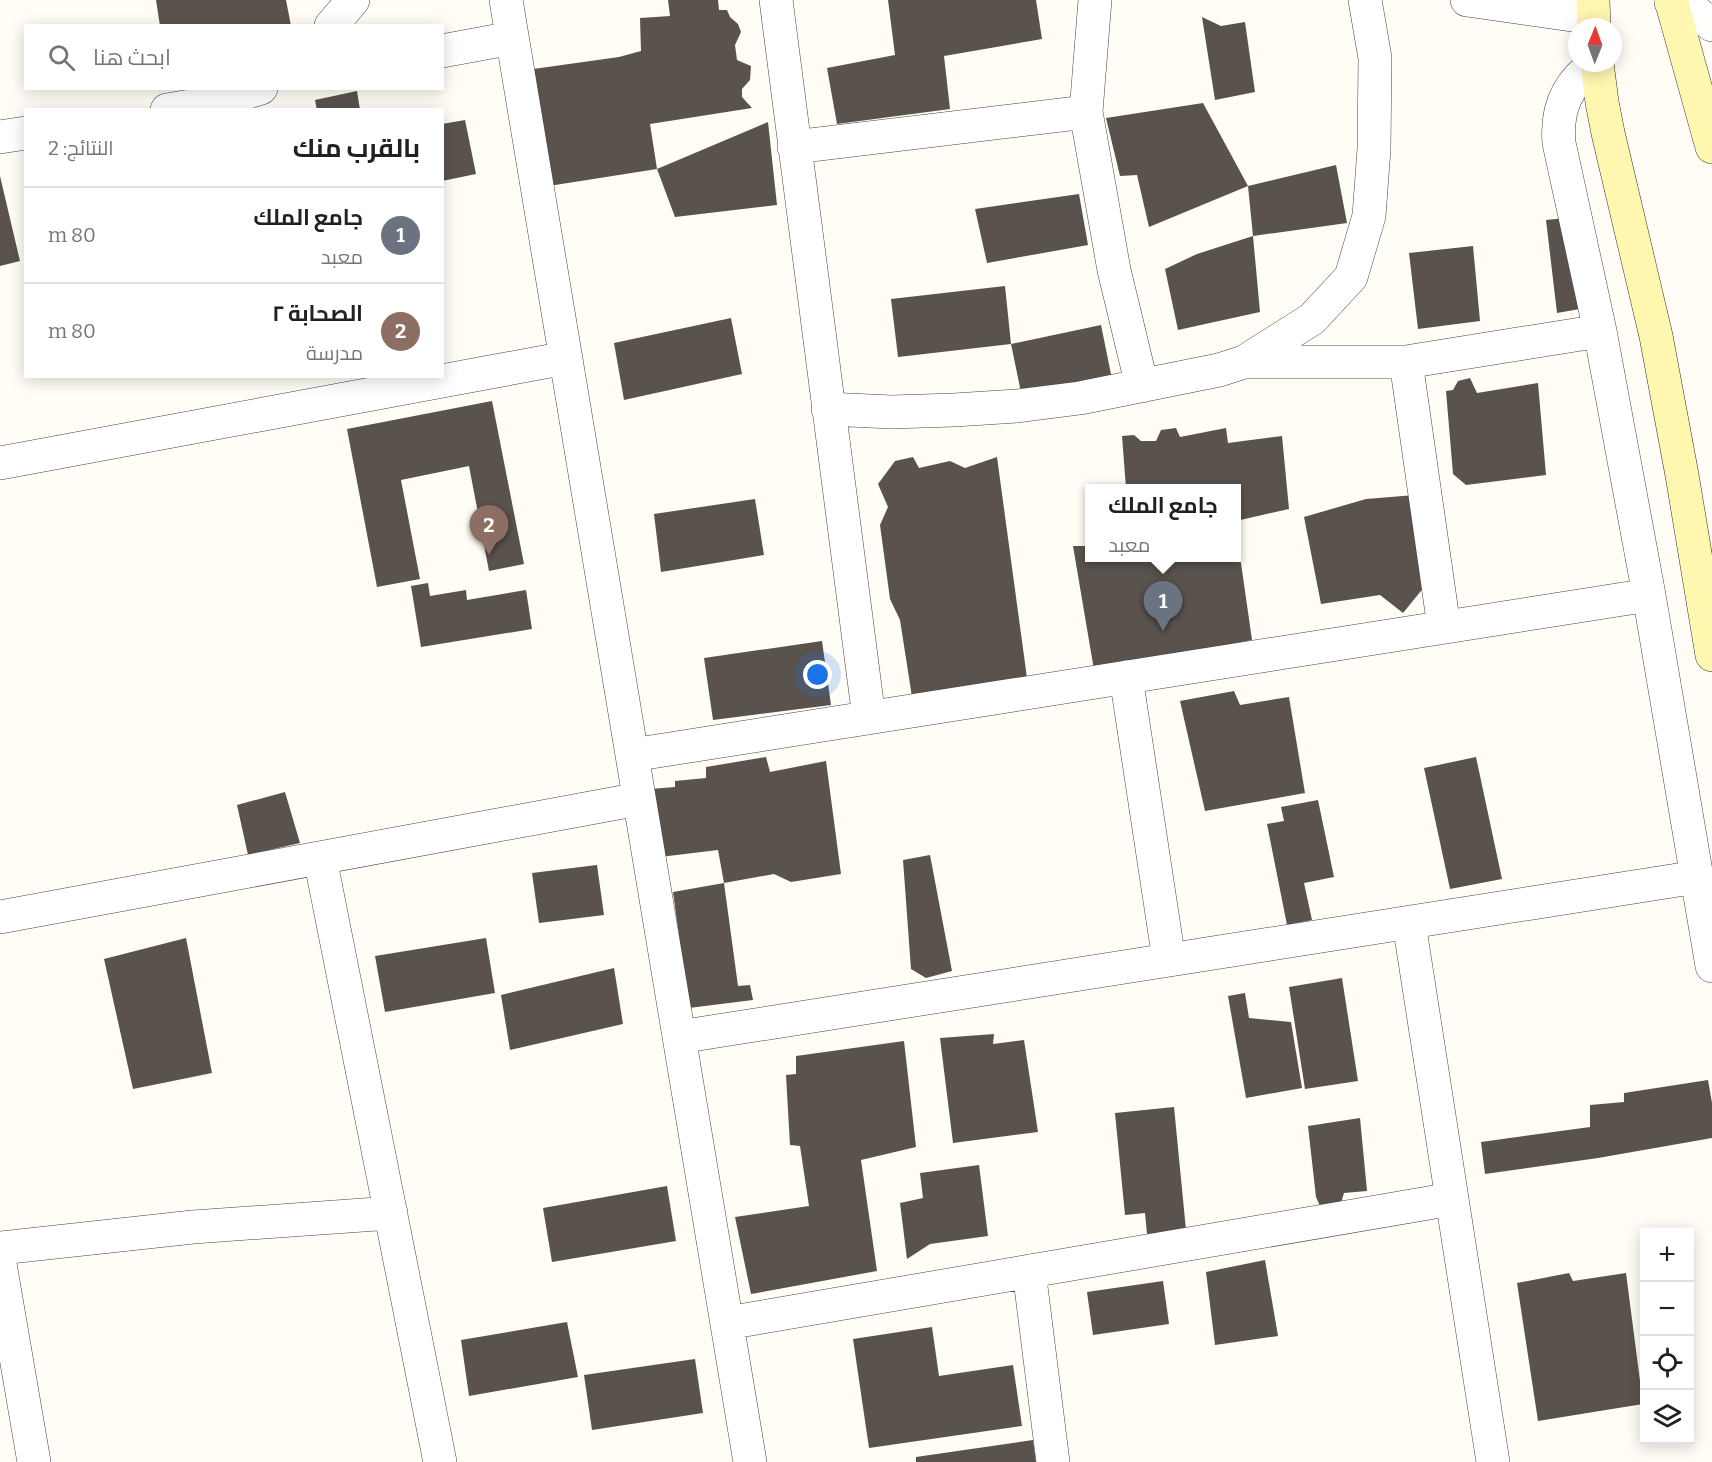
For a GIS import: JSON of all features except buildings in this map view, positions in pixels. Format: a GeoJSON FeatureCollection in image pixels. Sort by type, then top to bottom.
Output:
{"type":"FeatureCollection","features":[{"type":"Feature","properties":{"kind":"main road"},"geometry":{"type":"LineString","coordinates":[[1671,1],[1712,147]]}},
{"type":"Feature","properties":{"kind":"main road"},"geometry":{"type":"LineString","coordinates":[[1597,72],[1608,133],[1670,405],[1712,655]]}},
{"type":"Feature","properties":{"kind":"street"},"geometry":{"type":"LineString","coordinates":[[333,24],[353,0]]}},
{"type":"Feature","properties":{"kind":"street"},"geometry":{"type":"LineString","coordinates":[[506,0],[750,1462]]}},
{"type":"Feature","properties":{"kind":"street"},"geometry":{"type":"LineString","coordinates":[[776,0],[869,718]]}},
{"type":"Feature","properties":{"kind":"street"},"geometry":{"type":"LineString","coordinates":[[1095,0],[1086,112],[1114,270],[1142,386]]}},
{"type":"Feature","properties":{"kind":"street"},"geometry":{"type":"LineString","coordinates":[[828,409],[891,412],[1017,406],[1080,398],[1219,370],[1244,362],[1312,319],[1351,277],[1369,216],[1374,149],[1375,58],[1365,0]]}},
{"type":"Feature","properties":{"kind":"street"},"geometry":{"type":"LineString","coordinates":[[1467,0],[1593,15]]}},
{"type":"Feature","properties":{"kind":"street"},"geometry":{"type":"LineString","coordinates":[[1671,1],[1697,13],[1712,25]]}},
{"type":"Feature","properties":{"kind":"street"},"geometry":{"type":"LineString","coordinates":[[444,51],[513,38]]}},
{"type":"Feature","properties":{"kind":"street"},"geometry":{"type":"LineString","coordinates":[[1585,72],[1565,97],[1560,111],[1559,143],[1600,331],[1649,595],[1712,966]]}},
{"type":"Feature","properties":{"kind":"street"},"geometry":{"type":"LineString","coordinates":[[179,108],[220,101],[255,90]]}},
{"type":"Feature","properties":{"kind":"street"},"geometry":{"type":"LineString","coordinates":[[794,147],[1086,112]]}},
{"type":"Feature","properties":{"kind":"street"},"geometry":{"type":"LineString","coordinates":[[0,137],[24,133]]}},
{"type":"Feature","properties":{"kind":"street"},"geometry":{"type":"LineString","coordinates":[[1244,362],[1406,362],[1600,331]]}},
{"type":"Feature","properties":{"kind":"street"},"geometry":{"type":"LineString","coordinates":[[0,463],[566,358]]}},
{"type":"Feature","properties":{"kind":"street"},"geometry":{"type":"LineString","coordinates":[[1406,362],[1444,627]]}},
{"type":"Feature","properties":{"kind":"street"},"geometry":{"type":"LineString","coordinates":[[632,755],[1649,595]]}},
{"type":"Feature","properties":{"kind":"street"},"geometry":{"type":"LineString","coordinates":[[1126,677],[1169,960]]}},
{"type":"Feature","properties":{"kind":"street"},"geometry":{"type":"LineString","coordinates":[[0,917],[639,799]]}},
{"type":"Feature","properties":{"kind":"street"},"geometry":{"type":"LineString","coordinates":[[320,858],[440,1462]]}},
{"type":"Feature","properties":{"kind":"street"},"geometry":{"type":"LineString","coordinates":[[679,1037],[1697,877]]}},
{"type":"Feature","properties":{"kind":"street"},"geometry":{"type":"LineString","coordinates":[[1409,923],[1493,1462]]}},
{"type":"Feature","properties":{"kind":"street"},"geometry":{"type":"LineString","coordinates":[[727,1323],[1452,1198]]}},
{"type":"Feature","properties":{"kind":"street"},"geometry":{"type":"LineString","coordinates":[[0,1248],[193,1227],[391,1213]]}},
{"type":"Feature","properties":{"kind":"street"},"geometry":{"type":"LineString","coordinates":[[0,1264],[34,1462]]}},
{"type":"Feature","properties":{"kind":"street"},"geometry":{"type":"LineString","coordinates":[[1029,1271],[1053,1462]]}},
{"type":"Feature","properties":{"kind":"place","name":"الصحابة ٢"},"geometry":{"type":"Point","coordinates":[489,555]}},
{"type":"Feature","properties":{"kind":"place","name":"جامع الملك"},"geometry":{"type":"Point","coordinates":[1163,631]}}]}
